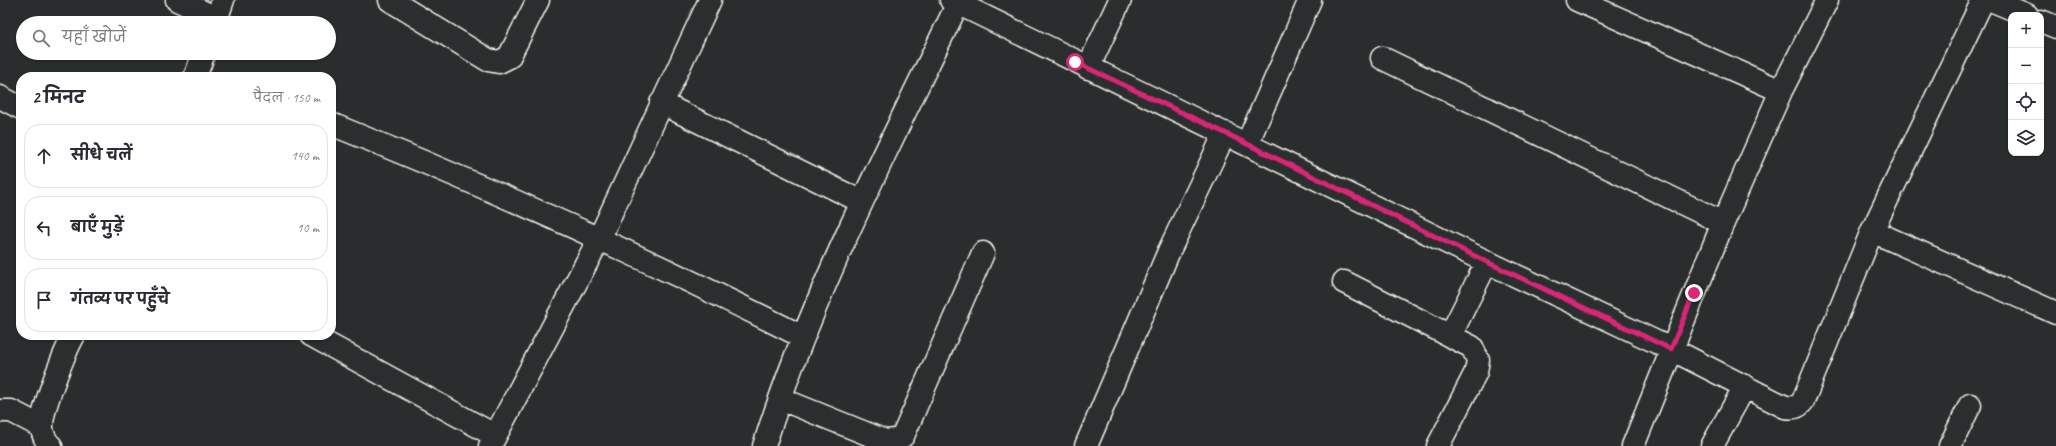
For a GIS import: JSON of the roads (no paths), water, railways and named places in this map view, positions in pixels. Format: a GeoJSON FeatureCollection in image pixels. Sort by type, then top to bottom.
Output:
{"type":"FeatureCollection","features":[{"type":"Feature","properties":{"kind":"street"},"geometry":{"type":"LineString","coordinates":[[177,0],[218,14]]}},
{"type":"Feature","properties":{"kind":"street"},"geometry":{"type":"LineString","coordinates":[[390,0],[488,60],[500,62],[509,57],[535,1]]}},
{"type":"Feature","properties":{"kind":"street"},"geometry":{"type":"LineString","coordinates":[[320,340],[492,441],[599,239],[710,0]]}},
{"type":"Feature","properties":{"kind":"street"},"geometry":{"type":"LineString","coordinates":[[1088,68],[1120,0]]}},
{"type":"Feature","properties":{"kind":"street"},"geometry":{"type":"LineString","coordinates":[[1247,144],[1310,0]]}},
{"type":"Feature","properties":{"kind":"street"},"geometry":{"type":"LineString","coordinates":[[1577,0],[1781,91]]}},
{"type":"Feature","properties":{"kind":"street"},"geometry":{"type":"LineString","coordinates":[[1633,446],[1723,223],[1781,91],[1827,0]]}},
{"type":"Feature","properties":{"kind":"street"},"geometry":{"type":"LineString","coordinates":[[764,446],[803,337],[862,202],[955,2],[1487,262],[1671,349],[1785,407],[1792,408],[1799,406],[1803,401],[1872,231],[1983,0]]}},
{"type":"Feature","properties":{"kind":"street"},"geometry":{"type":"LineString","coordinates":[[1991,0],[2019,12]]}},
{"type":"Feature","properties":{"kind":"street"},"geometry":{"type":"LineString","coordinates":[[2044,22],[2056,28]]}},
{"type":"Feature","properties":{"kind":"street"},"geometry":{"type":"LineString","coordinates":[[1382,58],[1723,223]]}},
{"type":"Feature","properties":{"kind":"street"},"geometry":{"type":"LineString","coordinates":[[0,98],[16,106]]}},
{"type":"Feature","properties":{"kind":"street"},"geometry":{"type":"LineString","coordinates":[[661,103],[862,202]]}},
{"type":"Feature","properties":{"kind":"street"},"geometry":{"type":"LineString","coordinates":[[336,126],[430,164],[599,239],[715,292],[803,337]]}},
{"type":"Feature","properties":{"kind":"street"},"geometry":{"type":"LineString","coordinates":[[1086,446],[1169,251],[1225,133]]}},
{"type":"Feature","properties":{"kind":"street"},"geometry":{"type":"LineString","coordinates":[[1872,231],[2056,313]]}},
{"type":"Feature","properties":{"kind":"street"},"geometry":{"type":"LineString","coordinates":[[781,399],[885,441],[896,440],[903,436],[983,253]]}},
{"type":"Feature","properties":{"kind":"street"},"geometry":{"type":"LineString","coordinates":[[1450,336],[1487,262]]}},
{"type":"Feature","properties":{"kind":"street"},"geometry":{"type":"LineString","coordinates":[[1344,282],[1472,347],[1478,360],[1476,372],[1438,446]]}},
{"type":"Feature","properties":{"kind":"street"},"geometry":{"type":"LineString","coordinates":[[0,411],[10,411],[47,436],[55,379],[72,340]]}},
{"type":"Feature","properties":{"kind":"street"},"geometry":{"type":"LineString","coordinates":[[1712,446],[1745,386]]}},
{"type":"Feature","properties":{"kind":"street"},"geometry":{"type":"LineString","coordinates":[[1950,446],[1970,405]]}}]}
